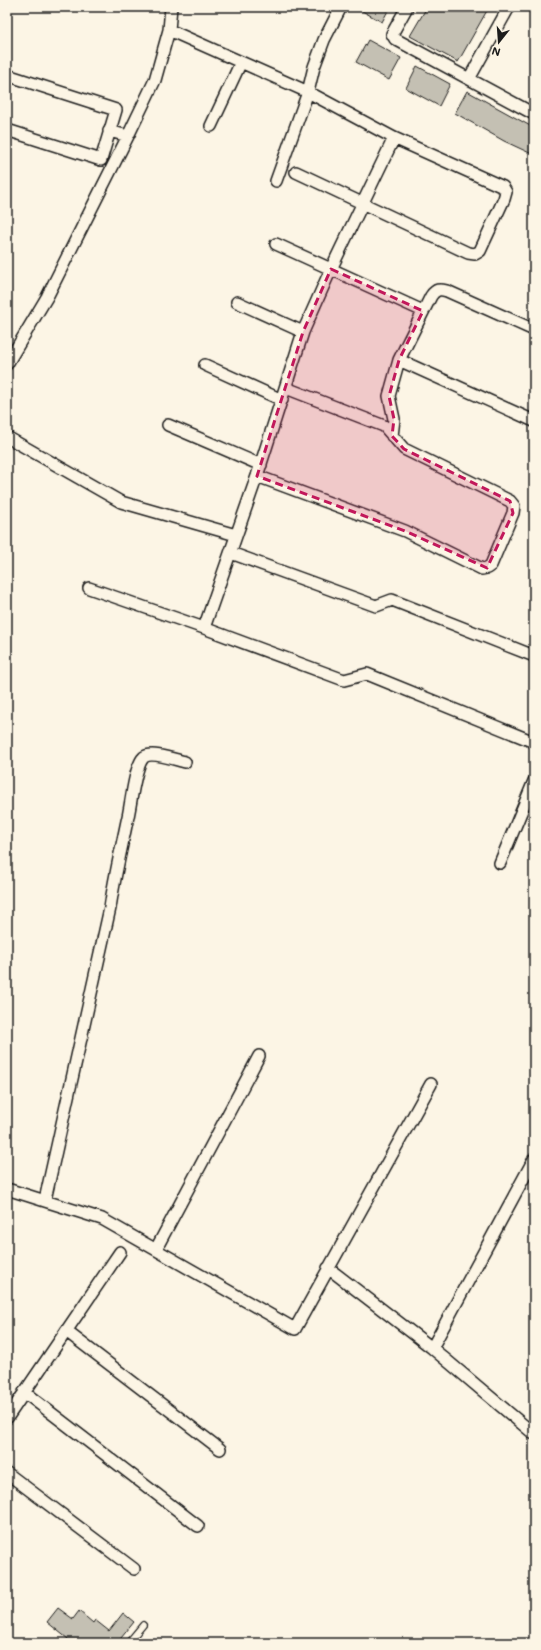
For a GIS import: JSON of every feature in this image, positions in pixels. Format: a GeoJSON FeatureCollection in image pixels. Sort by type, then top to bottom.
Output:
{"type":"FeatureCollection","features":[{"type":"Feature","properties":{"kind":"street"},"geometry":{"type":"LineString","coordinates":[[7,364],[47,297],[155,80],[169,30],[171,7]]}},
{"type":"Feature","properties":{"kind":"street"},"geometry":{"type":"LineString","coordinates":[[276,182],[308,92],[314,67],[324,40],[341,7]]}},
{"type":"Feature","properties":{"kind":"street"},"geometry":{"type":"LineString","coordinates":[[407,7],[392,34],[395,39],[534,114]]}},
{"type":"Feature","properties":{"kind":"street"},"geometry":{"type":"LineString","coordinates":[[468,79],[510,7]]}},
{"type":"Feature","properties":{"kind":"street"},"geometry":{"type":"LineString","coordinates":[[169,30],[308,92],[394,138],[503,187],[506,192],[480,251],[475,254],[468,253],[296,172]]}},
{"type":"Feature","properties":{"kind":"street"},"geometry":{"type":"LineString","coordinates":[[212,126],[241,62]]}},
{"type":"Feature","properties":{"kind":"street"},"geometry":{"type":"LineString","coordinates":[[7,75],[116,110],[101,160],[7,130]]}},
{"type":"Feature","properties":{"kind":"street"},"geometry":{"type":"LineString","coordinates":[[109,131],[128,136]]}},
{"type":"Feature","properties":{"kind":"street"},"geometry":{"type":"LineString","coordinates":[[204,628],[257,476],[303,332],[331,269],[364,204],[394,138]]}},
{"type":"Feature","properties":{"kind":"street"},"geometry":{"type":"LineString","coordinates":[[276,244],[423,311]]}},
{"type":"Feature","properties":{"kind":"street"},"geometry":{"type":"LineString","coordinates":[[392,436],[394,419],[389,396],[399,360],[434,291],[440,289],[446,290],[534,330]]}},
{"type":"Feature","properties":{"kind":"street"},"geometry":{"type":"LineString","coordinates":[[237,302],[303,332]]}},
{"type":"Feature","properties":{"kind":"street"},"geometry":{"type":"LineString","coordinates":[[399,360],[534,421]]}},
{"type":"Feature","properties":{"kind":"street"},"geometry":{"type":"LineString","coordinates":[[205,366],[282,400]]}},
{"type":"Feature","properties":{"kind":"street"},"geometry":{"type":"LineString","coordinates":[[257,476],[405,531],[482,569],[491,565],[513,513],[514,506],[510,501],[404,449],[384,426],[286,388]]}},
{"type":"Feature","properties":{"kind":"street"},"geometry":{"type":"LineString","coordinates":[[168,425],[260,465]]}},
{"type":"Feature","properties":{"kind":"street"},"geometry":{"type":"LineString","coordinates":[[7,437],[121,502],[236,535]]}},
{"type":"Feature","properties":{"kind":"street"},"geometry":{"type":"LineString","coordinates":[[231,553],[376,606],[392,600],[534,656]]}},
{"type":"Feature","properties":{"kind":"street"},"geometry":{"type":"LineString","coordinates":[[89,588],[204,628],[344,680],[367,674],[534,742]]}},
{"type":"Feature","properties":{"kind":"street"},"geometry":{"type":"LineString","coordinates":[[45,1200],[110,908],[116,868],[128,821],[137,769],[145,756],[151,754],[185,762]]}},
{"type":"Feature","properties":{"kind":"street"},"geometry":{"type":"LineString","coordinates":[[500,863],[534,781]]}},
{"type":"Feature","properties":{"kind":"street"},"geometry":{"type":"LineString","coordinates":[[156,1249],[259,1056]]}},
{"type":"Feature","properties":{"kind":"street"},"geometry":{"type":"LineString","coordinates":[[7,1189],[102,1219],[295,1329],[431,1084]]}},
{"type":"Feature","properties":{"kind":"street"},"geometry":{"type":"LineString","coordinates":[[432,1348],[534,1158]]}},
{"type":"Feature","properties":{"kind":"street"},"geometry":{"type":"LineString","coordinates":[[7,1418],[120,1252]]}},
{"type":"Feature","properties":{"kind":"street"},"geometry":{"type":"LineString","coordinates":[[328,1268],[432,1348],[534,1434]]}},
{"type":"Feature","properties":{"kind":"street"},"geometry":{"type":"LineString","coordinates":[[66,1331],[220,1449]]}},
{"type":"Feature","properties":{"kind":"street"},"geometry":{"type":"LineString","coordinates":[[24,1392],[198,1526]]}},
{"type":"Feature","properties":{"kind":"street"},"geometry":{"type":"LineString","coordinates":[[7,1473],[134,1569]]}},
{"type":"Feature","properties":{"kind":"lane"},"geometry":{"type":"LineString","coordinates":[[128,1643],[143,1625]]}},
{"type":"Feature","properties":{"kind":"highlighted area"},"geometry":{"type":"Polygon","coordinates":[[[331,269],[423,311],[399,360],[389,396],[394,419],[392,436],[404,449],[510,501],[513,513],[487,568],[405,531],[257,476],[303,332],[331,269]]]}},
{"type":"Feature","properties":{"kind":"building"},"geometry":{"type":"Polygon","coordinates":[[[355,7],[390,7],[382,22],[355,7]]]}},
{"type":"Feature","properties":{"kind":"building"},"geometry":{"type":"Polygon","coordinates":[[[427,7],[489,7],[458,62],[410,36],[427,7]]]}},
{"type":"Feature","properties":{"kind":"building"},"geometry":{"type":"Polygon","coordinates":[[[368,40],[401,58],[389,80],[356,62],[368,40]]]}},
{"type":"Feature","properties":{"kind":"building"},"geometry":{"type":"Polygon","coordinates":[[[417,66],[450,84],[439,106],[406,88],[417,66]]]}},
{"type":"Feature","properties":{"kind":"building"},"geometry":{"type":"Polygon","coordinates":[[[467,91],[534,128],[534,155],[504,141],[455,113],[467,91]]]}},
{"type":"Feature","properties":{"kind":"building"},"geometry":{"type":"Polygon","coordinates":[[[58,1608],[73,1619],[79,1611],[93,1623],[95,1620],[109,1631],[123,1613],[134,1622],[117,1643],[65,1643],[68,1639],[47,1622],[58,1608]]]}}]}
